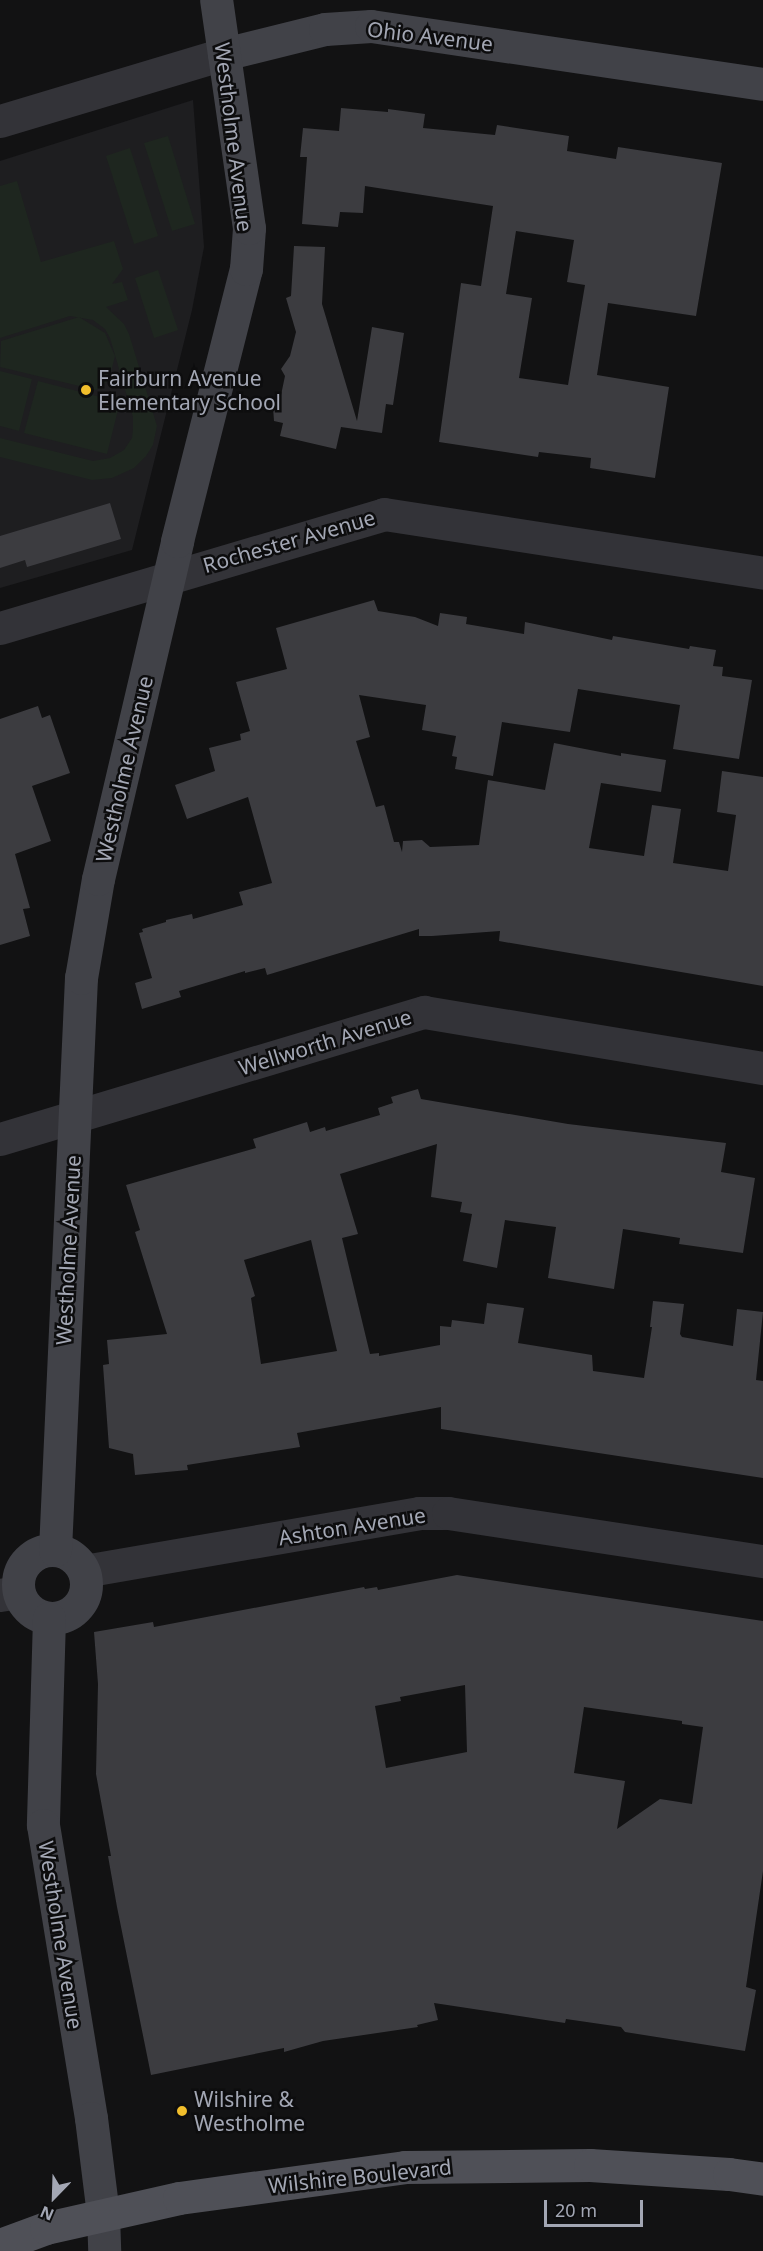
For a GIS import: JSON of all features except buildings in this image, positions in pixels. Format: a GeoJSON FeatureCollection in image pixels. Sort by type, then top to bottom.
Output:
{"type":"FeatureCollection","features":[{"type":"Feature","properties":{"kind":"main road","name":"Wilshire Boulevard"},"geometry":{"type":"LineString","coordinates":[[0,2245],[46,2228],[179,2198],[405,2167],[590,2164],[729,2174],[763,2179]]}},
{"type":"Feature","properties":{"kind":"street","name":"Westholme Avenue"},"geometry":{"type":"LineString","coordinates":[[55,1550],[81,978],[98,879],[169,576],[246,268],[249,228],[216,0]]}},
{"type":"Feature","properties":{"kind":"street","name":"Ohio Avenue"},"geometry":{"type":"LineString","coordinates":[[0,121],[224,54],[325,28],[371,26],[763,84]]}},
{"type":"Feature","properties":{"kind":"street","name":"Rochester Avenue"},"geometry":{"type":"LineString","coordinates":[[0,628],[384,514],[763,573]]}},
{"type":"Feature","properties":{"kind":"street","name":"Wellworth Avenue"},"geometry":{"type":"LineString","coordinates":[[0,1139],[424,1012],[763,1068]]}},
{"type":"Feature","properties":{"kind":"street","name":"Ashton Avenue"},"geometry":{"type":"LineString","coordinates":[[84,1571],[419,1513],[448,1513],[763,1561]]}},
{"type":"Feature","properties":{"kind":"street"},"geometry":{"type":"LineString","coordinates":[[55,1550],[72,1557],[84,1571],[84,1594],[80,1605],[60,1618],[49,1618],[32,1613],[9,1593],[26,1561],[44,1551],[55,1550]]}},
{"type":"Feature","properties":{"kind":"street","name":"Westholme Avenue"},"geometry":{"type":"LineString","coordinates":[[49,1618],[43,1825],[89,2107],[103,2215],[104,2251]]}},
{"type":"Feature","properties":{"kind":"shaded area","name":"Fairburn Avenue Elementary School"},"geometry":{"type":"Polygon","coordinates":[[[193,100],[204,247],[192,310],[132,550],[0,588],[0,161],[193,100]]]}},
{"type":"Feature","properties":{"kind":"shaded area"},"geometry":{"type":"Polygon","coordinates":[[[168,136],[195,224],[172,231],[144,143],[168,136]]]}},
{"type":"Feature","properties":{"kind":"shaded area"},"geometry":{"type":"Polygon","coordinates":[[[130,148],[158,236],[134,244],[106,156],[130,148]]]}},
{"type":"Feature","properties":{"kind":"shaded area"},"geometry":{"type":"Polygon","coordinates":[[[17,181],[41,262],[114,241],[123,269],[112,284],[122,282],[128,300],[106,307],[124,324],[129,334],[157,426],[153,445],[146,456],[134,468],[112,478],[92,480],[0,457],[0,438],[93,461],[110,458],[124,450],[132,438],[133,429],[133,417],[110,338],[105,329],[93,320],[70,316],[0,338],[0,186],[17,181]]]}},
{"type":"Feature","properties":{"kind":"shaded area"},"geometry":{"type":"Polygon","coordinates":[[[158,270],[178,330],[154,338],[135,278],[158,270]]]}},
{"type":"Feature","properties":{"kind":"shaded area"},"geometry":{"type":"Polygon","coordinates":[[[79,317],[105,333],[115,356],[109,380],[96,390],[0,367],[1,341],[79,317]]]}},
{"type":"Feature","properties":{"kind":"shaded area"},"geometry":{"type":"Polygon","coordinates":[[[0,371],[32,379],[19,431],[0,426],[0,371]]]}},
{"type":"Feature","properties":{"kind":"shaded area"},"geometry":{"type":"Polygon","coordinates":[[[38,381],[120,402],[107,454],[24,433],[38,381]]]}},
{"type":"Feature","properties":{"kind":"place","name":"Fairburn Avenue Elementary School"},"geometry":{"type":"Point","coordinates":[86,390]}},
{"type":"Feature","properties":{"kind":"place","name":"Wilshire & Westholme"},"geometry":{"type":"Point","coordinates":[182,2111]}}]}
